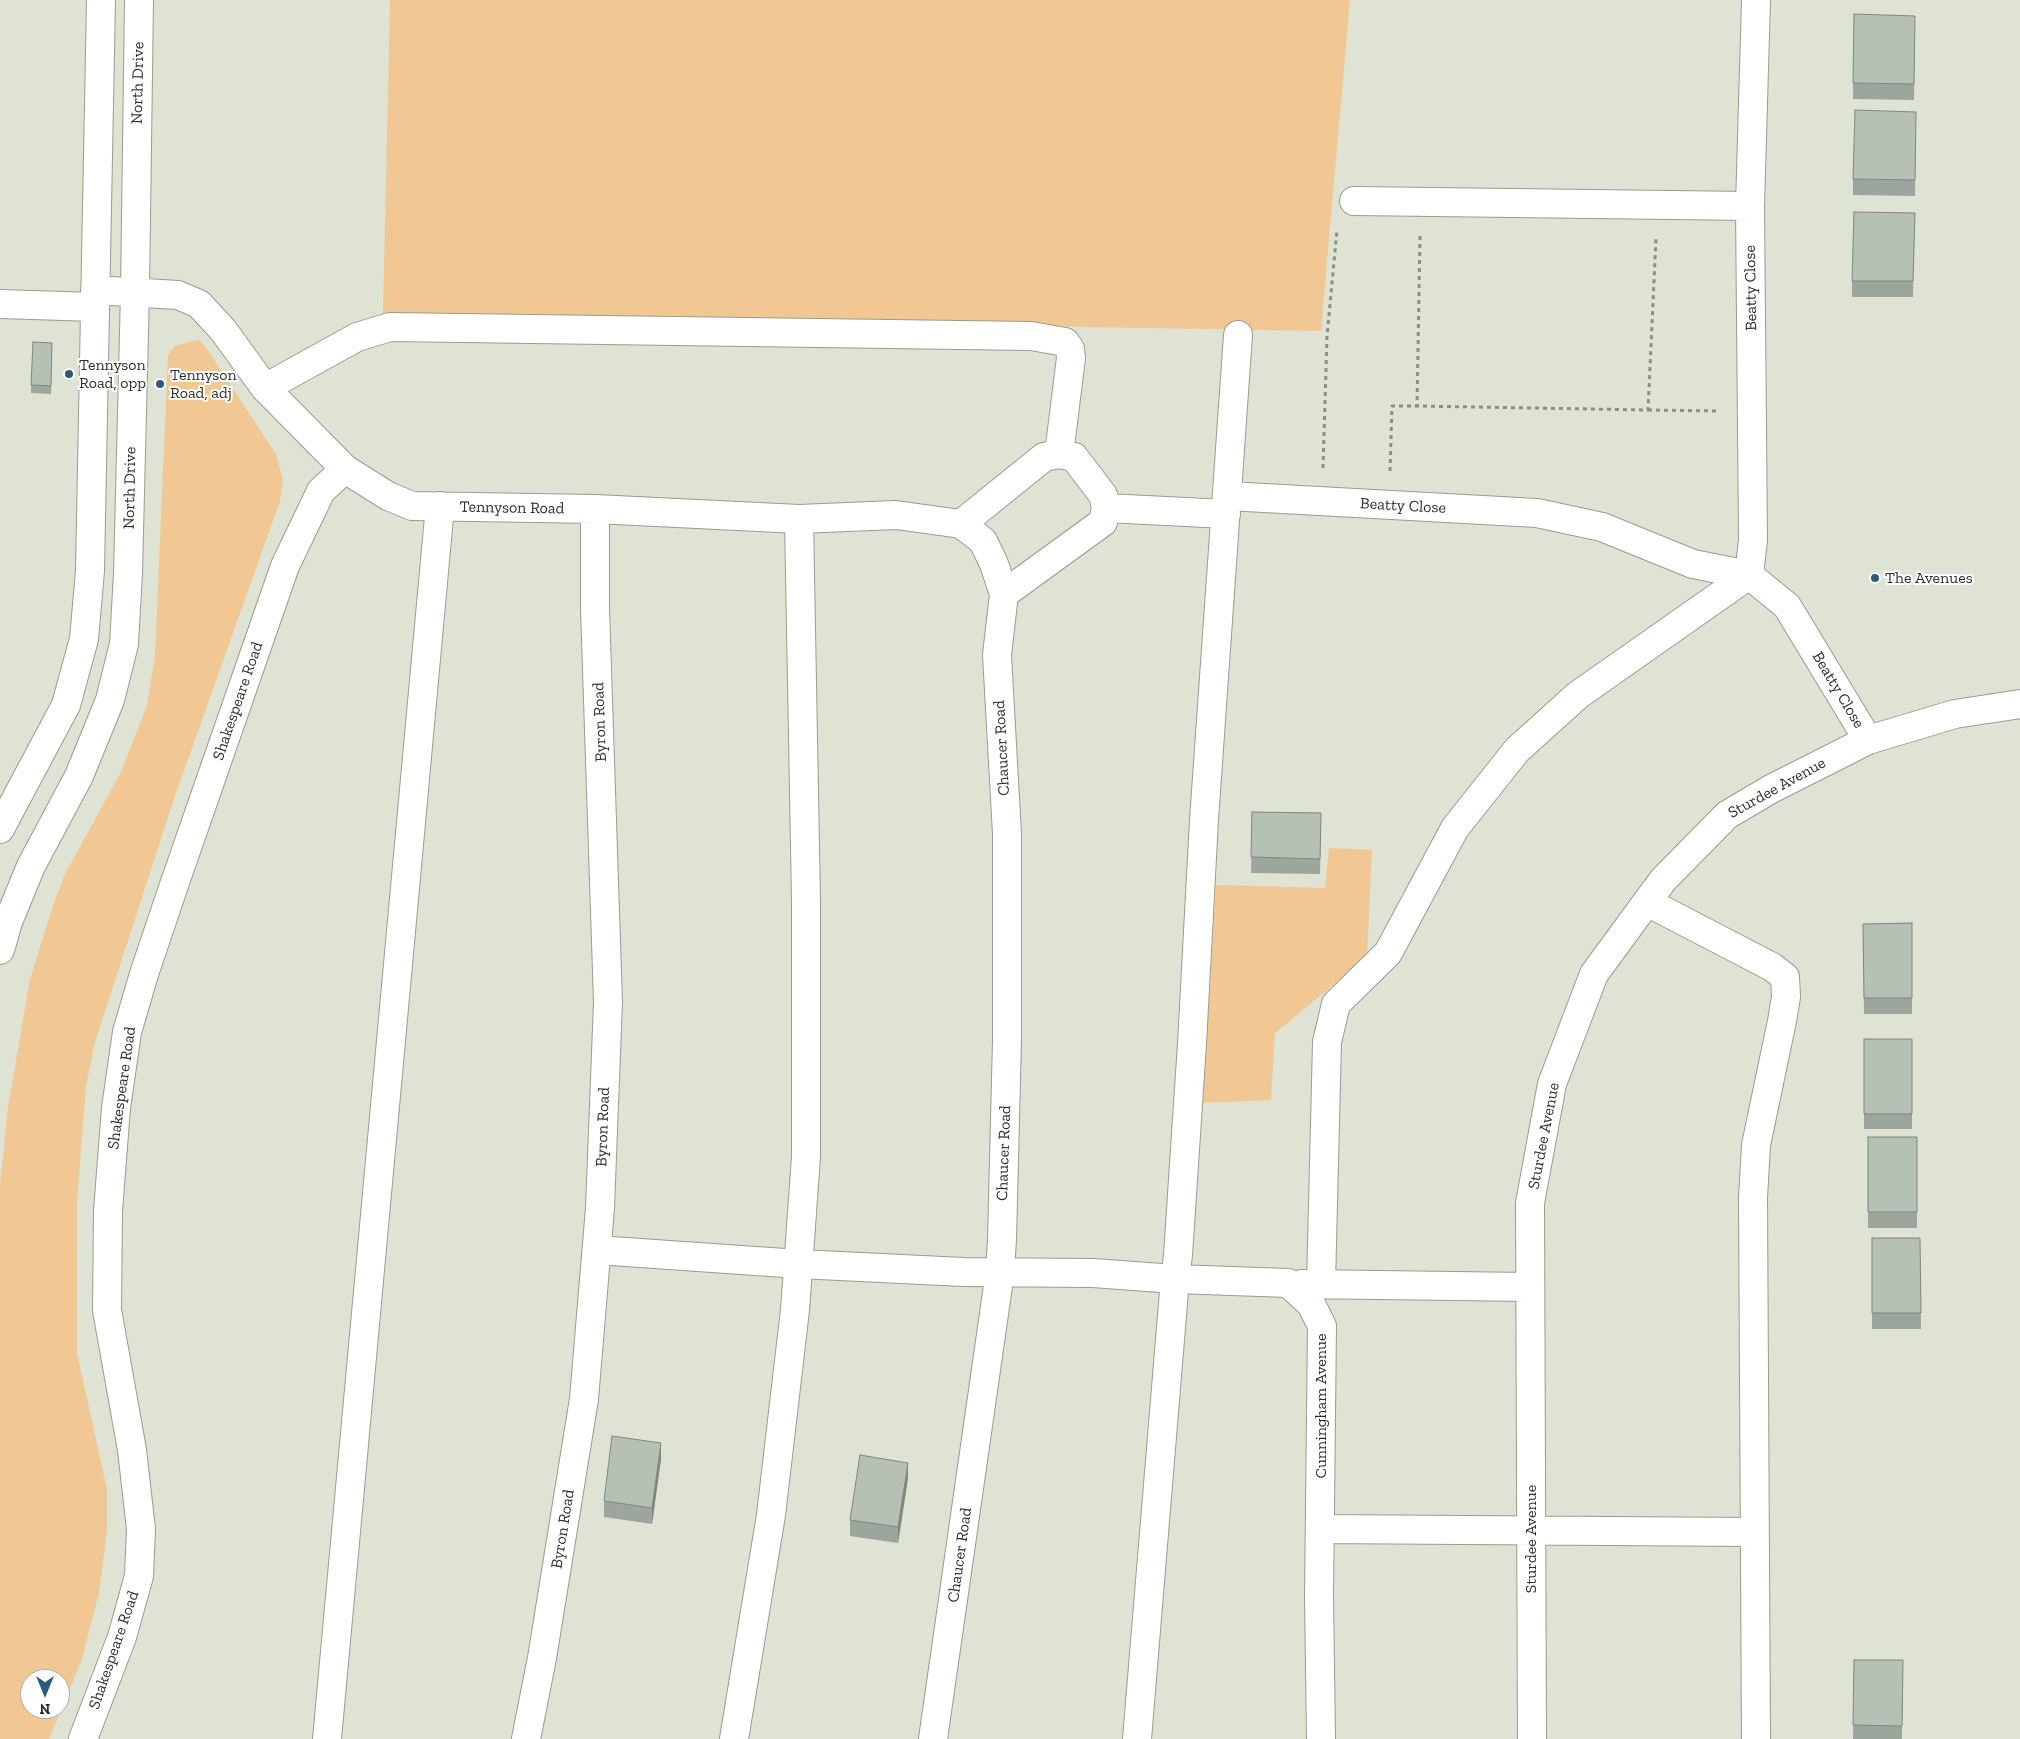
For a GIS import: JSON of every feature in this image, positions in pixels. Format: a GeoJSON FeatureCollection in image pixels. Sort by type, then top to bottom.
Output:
{"type":"FeatureCollection","features":[{"type":"Feature","properties":{"kind":"street"},"geometry":{"type":"LineString","coordinates":[[0,829],[66,705],[84,639],[90,571],[101,0]]}},
{"type":"Feature","properties":{"kind":"street","name":"North Drive"},"geometry":{"type":"LineString","coordinates":[[0,950],[8,922],[32,866],[79,776],[107,709],[124,644],[128,573],[135,292],[139,0]]}},
{"type":"Feature","properties":{"kind":"street","name":"Beatty Close"},"geometry":{"type":"LineString","coordinates":[[1749,575],[1752,540],[1750,206],[1756,0]]}},
{"type":"Feature","properties":{"kind":"street"},"geometry":{"type":"LineString","coordinates":[[1354,201],[1750,206]]}},
{"type":"Feature","properties":{"kind":"street","name":"Tennyson Road"},"geometry":{"type":"LineString","coordinates":[[0,304],[95,299],[135,292],[178,295],[199,304],[222,330],[266,388],[345,469],[388,496],[412,506],[596,509],[798,518],[896,515],[961,524],[984,541],[994,564]]}},
{"type":"Feature","properties":{"kind":"street"},"geometry":{"type":"LineString","coordinates":[[266,388],[357,337],[390,326],[1031,336],[1066,342],[1070,349],[1071,358],[1059,454]]}},
{"type":"Feature","properties":{"kind":"street"},"geometry":{"type":"LineString","coordinates":[[1137,1739],[1179,1245],[1192,1053],[1204,820],[1238,335]]}},
{"type":"Feature","properties":{"kind":"street"},"geometry":{"type":"LineString","coordinates":[[961,524],[1044,458],[1059,454],[1074,458],[1103,495],[1106,508],[1103,522],[1004,594]]}},
{"type":"Feature","properties":{"kind":"street","name":"Shakespeare Road"},"geometry":{"type":"LineString","coordinates":[[82,1739],[122,1637],[139,1576],[140,1519],[132,1450],[107,1310],[108,1211],[114,1127],[127,1032],[164,914],[285,566],[321,490],[345,469]]}},
{"type":"Feature","properties":{"kind":"street","name":"Beatty Close"},"geometry":{"type":"LineString","coordinates":[[1106,508],[1322,501],[1537,513],[1602,527],[1692,564],[1749,575],[1787,606],[1868,740]]}},
{"type":"Feature","properties":{"kind":"street"},"geometry":{"type":"LineString","coordinates":[[327,1739],[440,506]]}},
{"type":"Feature","properties":{"kind":"street","name":"Byron Road"},"geometry":{"type":"LineString","coordinates":[[526,1739],[542,1658],[584,1399],[600,1208],[608,1002],[596,609],[596,509]]}},
{"type":"Feature","properties":{"kind":"street"},"geometry":{"type":"LineString","coordinates":[[734,1739],[772,1515],[796,1310],[806,1157],[806,901],[798,518]]}},
{"type":"Feature","properties":{"kind":"street","name":"Chaucer Road"},"geometry":{"type":"LineString","coordinates":[[934,1739],[1000,1272],[1007,1040],[1008,834],[997,655],[1004,594],[994,564]]}},
{"type":"Feature","properties":{"kind":"street"},"geometry":{"type":"LineString","coordinates":[[1321,1284],[1327,1042],[1336,1004],[1388,953],[1455,828],[1517,750],[1578,695],[1749,575]]}},
{"type":"Feature","properties":{"kind":"street","name":"Sturdee Avenue"},"geometry":{"type":"LineString","coordinates":[[1532,1739],[1530,1203],[1552,1084],[1594,974],[1663,880],[1727,815],[1771,789],[1868,740],[1955,714],[2020,704]]}},
{"type":"Feature","properties":{"kind":"street"},"geometry":{"type":"LineString","coordinates":[[1646,902],[1772,967],[1785,978],[1786,997],[1782,1021],[1756,1145],[1752,1198],[1756,1739]]}},
{"type":"Feature","properties":{"kind":"street"},"geometry":{"type":"LineString","coordinates":[[597,1250],[798,1264],[963,1272],[1092,1273],[1175,1279],[1321,1284],[1530,1287]]}},
{"type":"Feature","properties":{"kind":"street","name":"Cunningham Avenue"},"geometry":{"type":"LineString","coordinates":[[1288,1283],[1311,1304],[1322,1326],[1320,1529],[1321,1739]]}},
{"type":"Feature","properties":{"kind":"street"},"geometry":{"type":"LineString","coordinates":[[1320,1529],[1754,1532]]}},
{"type":"Feature","properties":{"kind":"path"},"geometry":{"type":"LineString","coordinates":[[1322,501],[1327,336],[1339,204],[1354,201]]}},
{"type":"Feature","properties":{"kind":"path"},"geometry":{"type":"LineString","coordinates":[[1417,406],[1420,203]]}},
{"type":"Feature","properties":{"kind":"path"},"geometry":{"type":"LineString","coordinates":[[1648,410],[1657,205]]}},
{"type":"Feature","properties":{"kind":"path"},"geometry":{"type":"LineString","coordinates":[[1389,505],[1392,406],[1752,412]]}},
{"type":"Feature","properties":{"kind":"shaded area"},"geometry":{"type":"Polygon","coordinates":[[[390,0],[1350,0],[1321,331],[383,315],[390,0]]]}},
{"type":"Feature","properties":{"kind":"shaded area"},"geometry":{"type":"Polygon","coordinates":[[[198,340],[205,346],[276,454],[283,480],[280,501],[175,796],[95,1042],[86,1087],[77,1201],[77,1353],[107,1489],[107,1531],[99,1593],[81,1662],[70,1688],[70,1669],[20,1669],[20,1719],[57,1719],[49,1739],[0,1739],[0,1185],[8,1108],[30,979],[52,909],[64,876],[122,770],[147,705],[155,655],[168,355],[175,346],[198,340]]]}},
{"type":"Feature","properties":{"kind":"shaded area"},"geometry":{"type":"Polygon","coordinates":[[[1329,848],[1372,850],[1367,957],[1275,1033],[1271,1100],[1203,1103],[1216,885],[1325,888],[1329,848]]]}},
{"type":"Feature","properties":{"kind":"building"},"geometry":{"type":"Polygon","coordinates":[[[1854,14],[1915,16],[1914,84],[1853,83],[1854,14]]]}},
{"type":"Feature","properties":{"kind":"building"},"geometry":{"type":"Polygon","coordinates":[[[1855,110],[1916,112],[1915,180],[1853,179],[1855,110]]]}},
{"type":"Feature","properties":{"kind":"building"},"geometry":{"type":"Polygon","coordinates":[[[1854,212],[1915,213],[1913,281],[1852,281],[1854,212]]]}},
{"type":"Feature","properties":{"kind":"building"},"geometry":{"type":"Polygon","coordinates":[[[33,342],[52,343],[51,386],[31,385],[33,342]]]}},
{"type":"Feature","properties":{"kind":"building"},"geometry":{"type":"Polygon","coordinates":[[[1252,812],[1321,813],[1320,859],[1251,857],[1252,812]]]}},
{"type":"Feature","properties":{"kind":"building"},"geometry":{"type":"Polygon","coordinates":[[[1912,923],[1912,998],[1864,998],[1863,924],[1912,923]]]}},
{"type":"Feature","properties":{"kind":"building"},"geometry":{"type":"Polygon","coordinates":[[[1864,1039],[1912,1039],[1912,1114],[1864,1114],[1864,1039]]]}},
{"type":"Feature","properties":{"kind":"building"},"geometry":{"type":"Polygon","coordinates":[[[1868,1137],[1917,1137],[1917,1212],[1868,1212],[1868,1137]]]}},
{"type":"Feature","properties":{"kind":"building"},"geometry":{"type":"Polygon","coordinates":[[[1872,1238],[1920,1238],[1921,1313],[1872,1313],[1872,1238]]]}},
{"type":"Feature","properties":{"kind":"building"},"geometry":{"type":"Polygon","coordinates":[[[612,1436],[661,1443],[652,1508],[604,1501],[612,1436]]]}},
{"type":"Feature","properties":{"kind":"building"},"geometry":{"type":"Polygon","coordinates":[[[860,1455],[908,1463],[898,1527],[850,1520],[860,1455]]]}},
{"type":"Feature","properties":{"kind":"building"},"geometry":{"type":"Polygon","coordinates":[[[1854,1660],[1903,1660],[1902,1726],[1853,1725],[1854,1660]]]}},
{"type":"Feature","properties":{"kind":"place","name":"Tennyson Road, opp"},"geometry":{"type":"Point","coordinates":[69,374]}},
{"type":"Feature","properties":{"kind":"place","name":"Tennyson Road, adj"},"geometry":{"type":"Point","coordinates":[160,384]}},
{"type":"Feature","properties":{"kind":"place","name":"The Avenues"},"geometry":{"type":"Point","coordinates":[1875,578]}}]}
